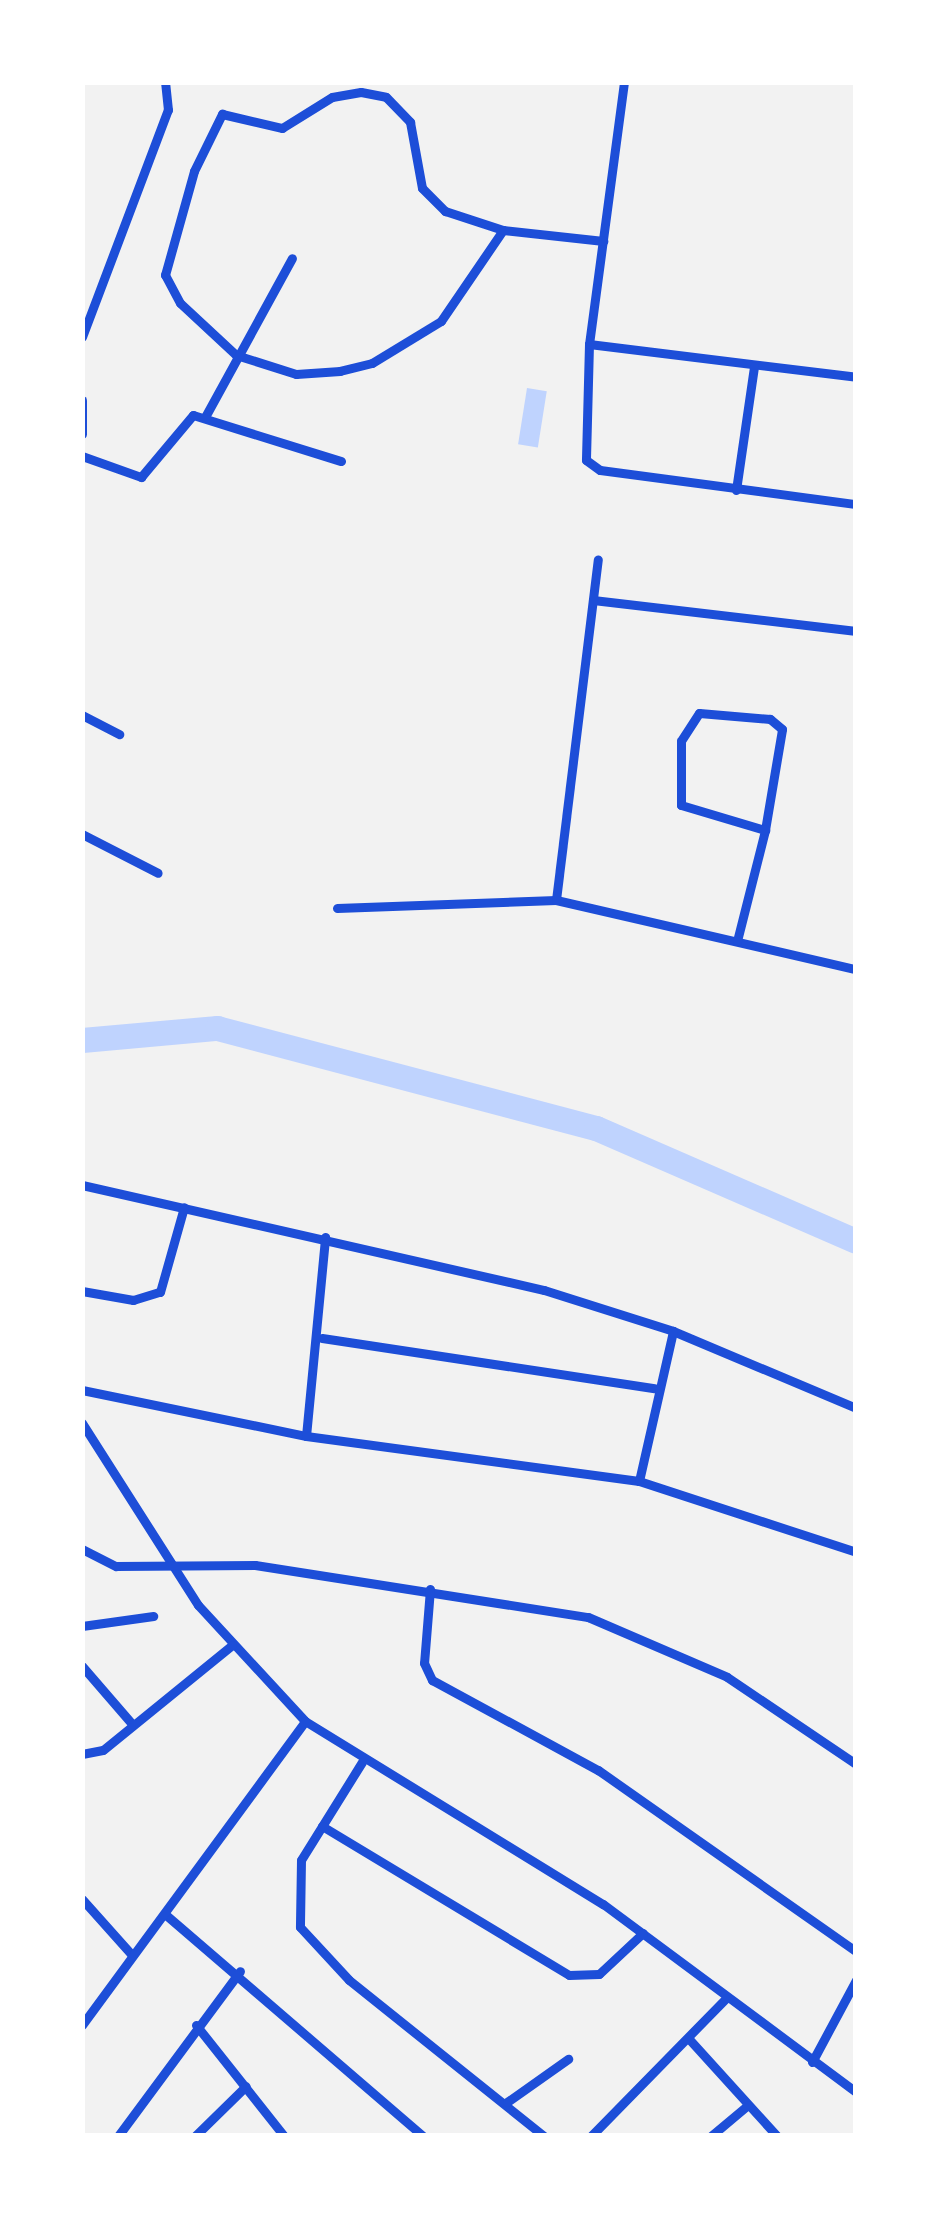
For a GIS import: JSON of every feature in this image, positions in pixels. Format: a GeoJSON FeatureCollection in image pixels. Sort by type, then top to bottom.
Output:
{"type":"FeatureCollection","features":[{"type":"Feature","properties":{"kind":"street"},"geometry":{"type":"LineString","coordinates":[[82,338],[168,110],[165,82]]}},
{"type":"Feature","properties":{"kind":"street"},"geometry":{"type":"LineString","coordinates":[[624,82],[589,344],[586,460],[600,470],[856,504]]}},
{"type":"Feature","properties":{"kind":"street"},"geometry":{"type":"LineString","coordinates":[[503,230],[441,321],[372,364],[296,374],[236,355],[180,302],[165,276],[194,171],[222,114],[282,128],[332,96],[386,98],[414,132],[431,202],[503,230],[603,241]]}},
{"type":"Feature","properties":{"kind":"street"},"geometry":{"type":"LineString","coordinates":[[204,417],[292,258]]}},
{"type":"Feature","properties":{"kind":"street"},"geometry":{"type":"LineString","coordinates":[[589,344],[856,376]]}},
{"type":"Feature","properties":{"kind":"street"},"geometry":{"type":"LineString","coordinates":[[736,490],[754,366]]}},
{"type":"Feature","properties":{"kind":"street"},"geometry":{"type":"LineString","coordinates":[[82,400],[82,434]]}},
{"type":"Feature","properties":{"kind":"street"},"geometry":{"type":"LineString","coordinates":[[82,456],[142,477],[184,418],[204,417],[341,461]]}},
{"type":"Feature","properties":{"kind":"street"},"geometry":{"type":"LineString","coordinates":[[556,900],[598,560]]}},
{"type":"Feature","properties":{"kind":"street"},"geometry":{"type":"LineString","coordinates":[[593,600],[856,631]]}},
{"type":"Feature","properties":{"kind":"street"},"geometry":{"type":"LineString","coordinates":[[737,941],[764,830],[782,729],[770,718],[699,713],[682,740],[680,805],[764,830]]}},
{"type":"Feature","properties":{"kind":"street"},"geometry":{"type":"LineString","coordinates":[[82,716],[119,734]]}},
{"type":"Feature","properties":{"kind":"street"},"geometry":{"type":"LineString","coordinates":[[82,834],[158,873]]}},
{"type":"Feature","properties":{"kind":"street"},"geometry":{"type":"LineString","coordinates":[[337,908],[556,900],[855,968]]}},
{"type":"Feature","properties":{"kind":"street"},"geometry":{"type":"LineString","coordinates":[[82,1186],[326,1237],[673,1331],[856,1408]]}},
{"type":"Feature","properties":{"kind":"street"},"geometry":{"type":"LineString","coordinates":[[82,1290],[134,1300],[160,1292],[184,1207]]}},
{"type":"Feature","properties":{"kind":"street"},"geometry":{"type":"LineString","coordinates":[[306,1436],[322,1338],[326,1237]]}},
{"type":"Feature","properties":{"kind":"street"},"geometry":{"type":"LineString","coordinates":[[640,1481],[654,1388],[673,1331]]}},
{"type":"Feature","properties":{"kind":"street"},"geometry":{"type":"LineString","coordinates":[[322,1338],[654,1388]]}},
{"type":"Feature","properties":{"kind":"street"},"geometry":{"type":"LineString","coordinates":[[82,1390],[306,1436],[640,1481],[856,1552]]}},
{"type":"Feature","properties":{"kind":"street"},"geometry":{"type":"LineString","coordinates":[[82,1423],[172,1564],[232,1645],[306,1720],[362,1762],[643,1934],[725,1999],[856,2092]]}},
{"type":"Feature","properties":{"kind":"street"},"geometry":{"type":"LineString","coordinates":[[82,1548],[116,1566],[172,1564],[430,1589],[588,1617],[683,1655],[856,1764]]}},
{"type":"Feature","properties":{"kind":"street"},"geometry":{"type":"LineString","coordinates":[[430,1589],[424,1664],[432,1680],[598,1770],[856,1951]]}},
{"type":"Feature","properties":{"kind":"street"},"geometry":{"type":"LineString","coordinates":[[82,1626],[152,1616]]}},
{"type":"Feature","properties":{"kind":"street"},"geometry":{"type":"LineString","coordinates":[[82,1754],[98,1754],[232,1645]]}},
{"type":"Feature","properties":{"kind":"street"},"geometry":{"type":"LineString","coordinates":[[82,1666],[132,1724]]}},
{"type":"Feature","properties":{"kind":"street"},"geometry":{"type":"LineString","coordinates":[[82,2025],[306,1720]]}},
{"type":"Feature","properties":{"kind":"street"},"geometry":{"type":"LineString","coordinates":[[362,1762],[322,1826],[296,1878],[300,1927],[396,2019],[507,2102],[544,2136]]}},
{"type":"Feature","properties":{"kind":"street"},"geometry":{"type":"LineString","coordinates":[[322,1826],[569,1975],[592,1977],[643,1934]]}},
{"type":"Feature","properties":{"kind":"street"},"geometry":{"type":"LineString","coordinates":[[82,1899],[87,1912],[132,1956]]}},
{"type":"Feature","properties":{"kind":"street"},"geometry":{"type":"LineString","coordinates":[[166,1915],[240,1971],[423,2136]]}},
{"type":"Feature","properties":{"kind":"street"},"geometry":{"type":"LineString","coordinates":[[118,2136],[196,2025],[240,1971]]}},
{"type":"Feature","properties":{"kind":"street"},"geometry":{"type":"LineString","coordinates":[[812,2062],[856,1980]]}},
{"type":"Feature","properties":{"kind":"street"},"geometry":{"type":"LineString","coordinates":[[591,2136],[725,1999]]}},
{"type":"Feature","properties":{"kind":"street"},"geometry":{"type":"LineString","coordinates":[[196,2025],[284,2136]]}},
{"type":"Feature","properties":{"kind":"street"},"geometry":{"type":"LineString","coordinates":[[689,2039],[777,2136]]}},
{"type":"Feature","properties":{"kind":"street"},"geometry":{"type":"LineString","coordinates":[[507,2102],[568,2059]]}},
{"type":"Feature","properties":{"kind":"street"},"geometry":{"type":"LineString","coordinates":[[195,2136],[246,2086]]}},
{"type":"Feature","properties":{"kind":"street"},"geometry":{"type":"LineString","coordinates":[[711,2136],[748,2104]]}},
{"type":"Feature","properties":{"kind":"water"},"geometry":{"type":"Polygon","coordinates":[[[527,388],[547,391],[538,447],[518,444],[527,388]]]}},
{"type":"Feature","properties":{"kind":"waterway"},"geometry":{"type":"LineString","coordinates":[[82,1040],[217,1028],[596,1128],[856,1241]]}}]}
